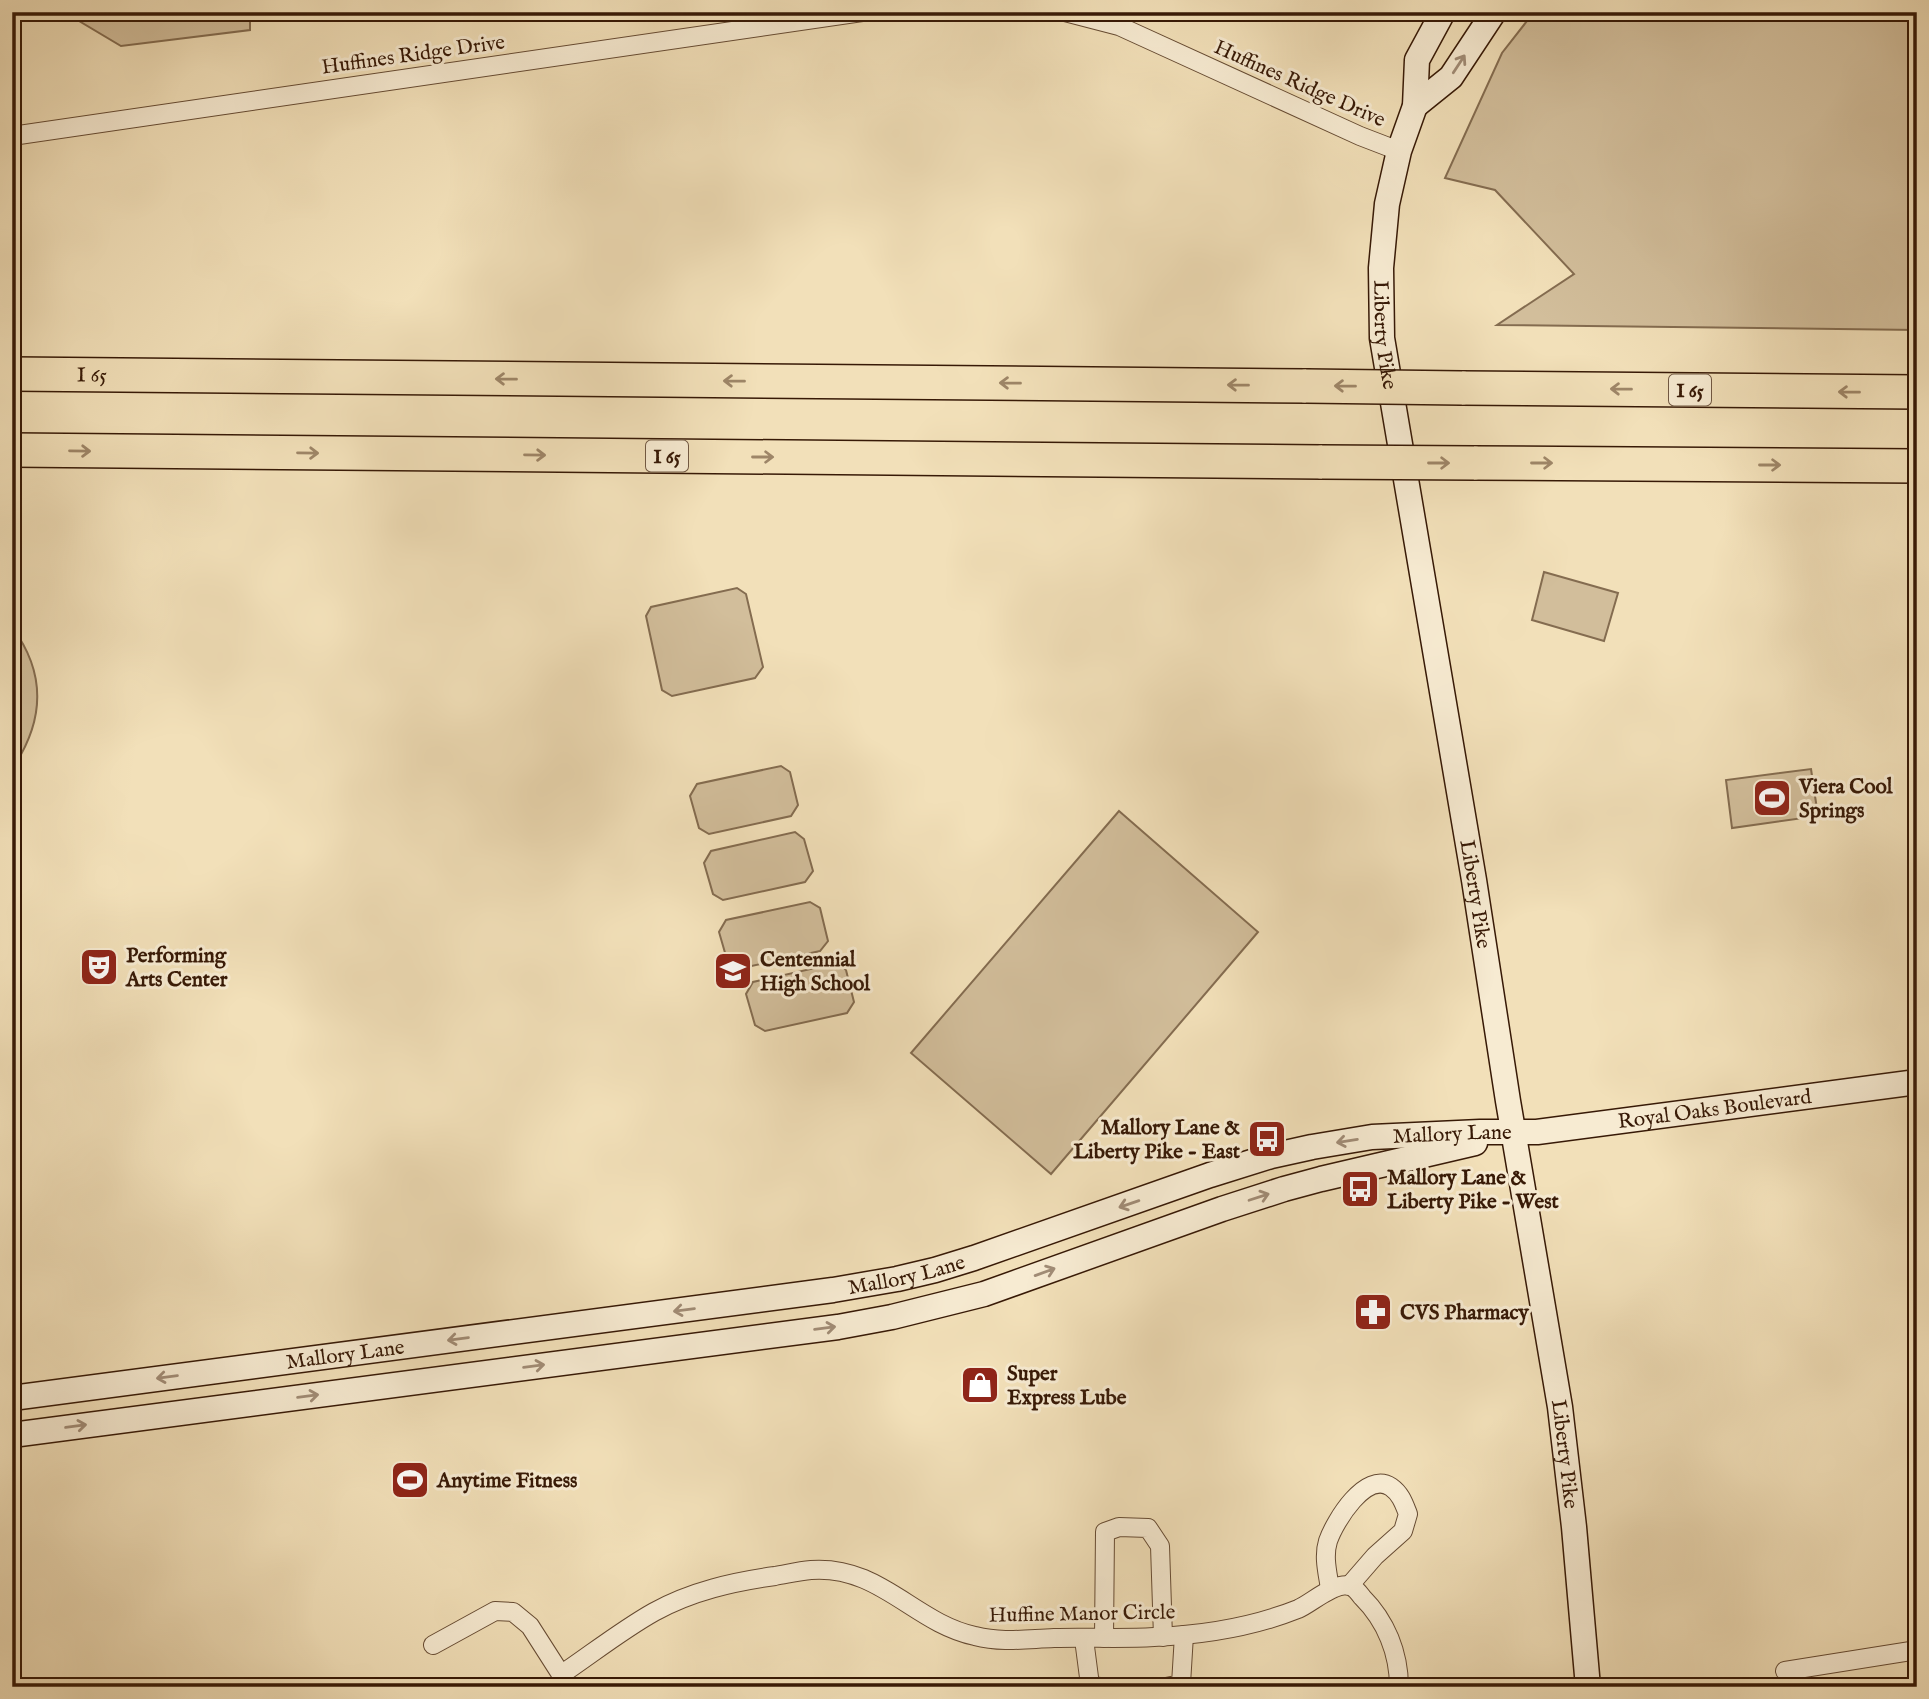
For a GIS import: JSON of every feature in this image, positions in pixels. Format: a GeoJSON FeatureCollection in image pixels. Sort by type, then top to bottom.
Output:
{"type":"FeatureCollection","features":[{"type":"Feature","properties":{"kind":"highway","name":"I 65"},"geometry":{"type":"LineString","coordinates":[[12,374],[1917,392]]}},
{"type":"Feature","properties":{"kind":"highway","name":"I 65"},"geometry":{"type":"LineString","coordinates":[[12,450],[1917,466]]}},
{"type":"Feature","properties":{"kind":"main road","name":"Liberty Pike"},"geometry":{"type":"LineString","coordinates":[[1443,12],[1417,60],[1415,106],[1399,151],[1387,204],[1381,268],[1382,338],[1560,1407],[1588,1687]]}},
{"type":"Feature","properties":{"kind":"main road"},"geometry":{"type":"LineString","coordinates":[[1415,106],[1451,77],[1494,12]]}},
{"type":"Feature","properties":{"kind":"main road","name":"Royal Oaks Boulevard"},"geometry":{"type":"LineString","coordinates":[[1513,1133],[1917,1082]]}},
{"type":"Feature","properties":{"kind":"main road","name":"Mallory Lane"},"geometry":{"type":"LineString","coordinates":[[12,1398],[752,1301],[897,1279],[974,1258],[1271,1156],[1372,1137],[1513,1133]]}},
{"type":"Feature","properties":{"kind":"main road","name":"Mallory Lane"},"geometry":{"type":"LineString","coordinates":[[12,1435],[838,1327],[892,1317],[985,1294],[1284,1189],[1513,1133]]}},
{"type":"Feature","properties":{"kind":"main road"},"geometry":{"type":"LineString","coordinates":[[752,1301],[757,1336]]}},
{"type":"Feature","properties":{"kind":"street","name":"Huffines Ridge Drive"},"geometry":{"type":"LineString","coordinates":[[12,136],[862,12]]}},
{"type":"Feature","properties":{"kind":"street","name":"Huffines Ridge Drive"},"geometry":{"type":"LineString","coordinates":[[1065,12],[1119,26],[1360,136],[1399,151]]}},
{"type":"Feature","properties":{"kind":"street"},"geometry":{"type":"LineString","coordinates":[[1330,1589],[1326,1564],[1327,1543],[1337,1521],[1357,1495],[1374,1484],[1389,1485],[1400,1496],[1408,1514],[1403,1531],[1375,1556],[1349,1586],[1371,1606],[1389,1633],[1399,1673],[1399,1687]]}},
{"type":"Feature","properties":{"kind":"street"},"geometry":{"type":"LineString","coordinates":[[1104,1638],[1105,1532],[1119,1527],[1148,1528],[1160,1546],[1163,1637]]}},
{"type":"Feature","properties":{"kind":"street","name":"Huffine Manor Circle"},"geometry":{"type":"LineString","coordinates":[[433,1645],[495,1611],[513,1612],[530,1626],[566,1681],[654,1612],[685,1597],[728,1584],[812,1570],[841,1571],[880,1585],[946,1627],[975,1637],[1016,1641],[1199,1634],[1274,1619],[1304,1606],[1330,1589],[1349,1586]]}},
{"type":"Feature","properties":{"kind":"street"},"geometry":{"type":"LineString","coordinates":[[1166,1687],[1181,1684],[1184,1635]]}},
{"type":"Feature","properties":{"kind":"street"},"geometry":{"type":"LineString","coordinates":[[1084,1639],[1090,1685],[1100,1687]]}},
{"type":"Feature","properties":{"kind":"street"},"geometry":{"type":"LineString","coordinates":[[1785,1671],[1917,1650]]}},
{"type":"Feature","properties":{"kind":"shaded area"},"geometry":{"type":"Polygon","coordinates":[[[64,12],[250,12],[250,30],[121,46],[64,12]]]}},
{"type":"Feature","properties":{"kind":"shaded area"},"geometry":{"type":"Polygon","coordinates":[[[1534,12],[1917,12],[1917,330],[1497,325],[1574,274],[1495,190],[1445,178],[1502,53],[1534,12]]]}},
{"type":"Feature","properties":{"kind":"shaded area"},"geometry":{"type":"Polygon","coordinates":[[[1544,572],[1618,593],[1604,641],[1532,620],[1544,572]]]}},
{"type":"Feature","properties":{"kind":"shaded area"},"geometry":{"type":"Polygon","coordinates":[[[737,588],[746,594],[763,667],[755,678],[672,696],[662,690],[646,616],[651,607],[737,588]]]}},
{"type":"Feature","properties":{"kind":"shaded area"},"geometry":{"type":"Polygon","coordinates":[[[12,627],[31,662],[37,698],[30,734],[12,769],[12,627]]]}},
{"type":"Feature","properties":{"kind":"shaded area"},"geometry":{"type":"Polygon","coordinates":[[[781,766],[790,772],[798,805],[791,816],[709,834],[699,828],[690,796],[697,784],[781,766]]]}},
{"type":"Feature","properties":{"kind":"shaded area","name":"Viera Cool Springs"},"geometry":{"type":"Polygon","coordinates":[[[1811,769],[1818,816],[1732,828],[1726,780],[1811,769]]]}},
{"type":"Feature","properties":{"kind":"shaded area"},"geometry":{"type":"Polygon","coordinates":[[[1119,811],[1258,932],[1051,1174],[911,1053],[1119,811]]]}},
{"type":"Feature","properties":{"kind":"shaded area"},"geometry":{"type":"Polygon","coordinates":[[[795,832],[804,839],[813,871],[805,882],[723,900],[713,894],[704,863],[711,851],[795,832]]]}},
{"type":"Feature","properties":{"kind":"shaded area"},"geometry":{"type":"Polygon","coordinates":[[[810,902],[820,908],[828,941],[820,951],[738,969],[728,963],[719,932],[726,920],[810,902]]]}},
{"type":"Feature","properties":{"kind":"shaded area"},"geometry":{"type":"Polygon","coordinates":[[[837,963],[846,970],[854,1002],[847,1013],[765,1031],[755,1025],[746,994],[753,982],[837,963]]]}},
{"type":"Feature","properties":{"kind":"place","name":"Viera Cool Springs"},"geometry":{"type":"Point","coordinates":[1772,798]}},
{"type":"Feature","properties":{"kind":"place","name":"Performing Arts Center"},"geometry":{"type":"Point","coordinates":[99,967]}},
{"type":"Feature","properties":{"kind":"place","name":"Centennial High School"},"geometry":{"type":"Point","coordinates":[733,971]}},
{"type":"Feature","properties":{"kind":"place","name":"Mallory Lane & Liberty Pike - East"},"geometry":{"type":"Point","coordinates":[1267,1139]}},
{"type":"Feature","properties":{"kind":"place","name":"Mallory Lane & Liberty Pike - West"},"geometry":{"type":"Point","coordinates":[1360,1189]}},
{"type":"Feature","properties":{"kind":"place","name":"CVS Pharmacy"},"geometry":{"type":"Point","coordinates":[1373,1312]}},
{"type":"Feature","properties":{"kind":"place","name":"Super Express Lube"},"geometry":{"type":"Point","coordinates":[980,1385]}},
{"type":"Feature","properties":{"kind":"place","name":"Anytime Fitness"},"geometry":{"type":"Point","coordinates":[410,1480]}}]}
